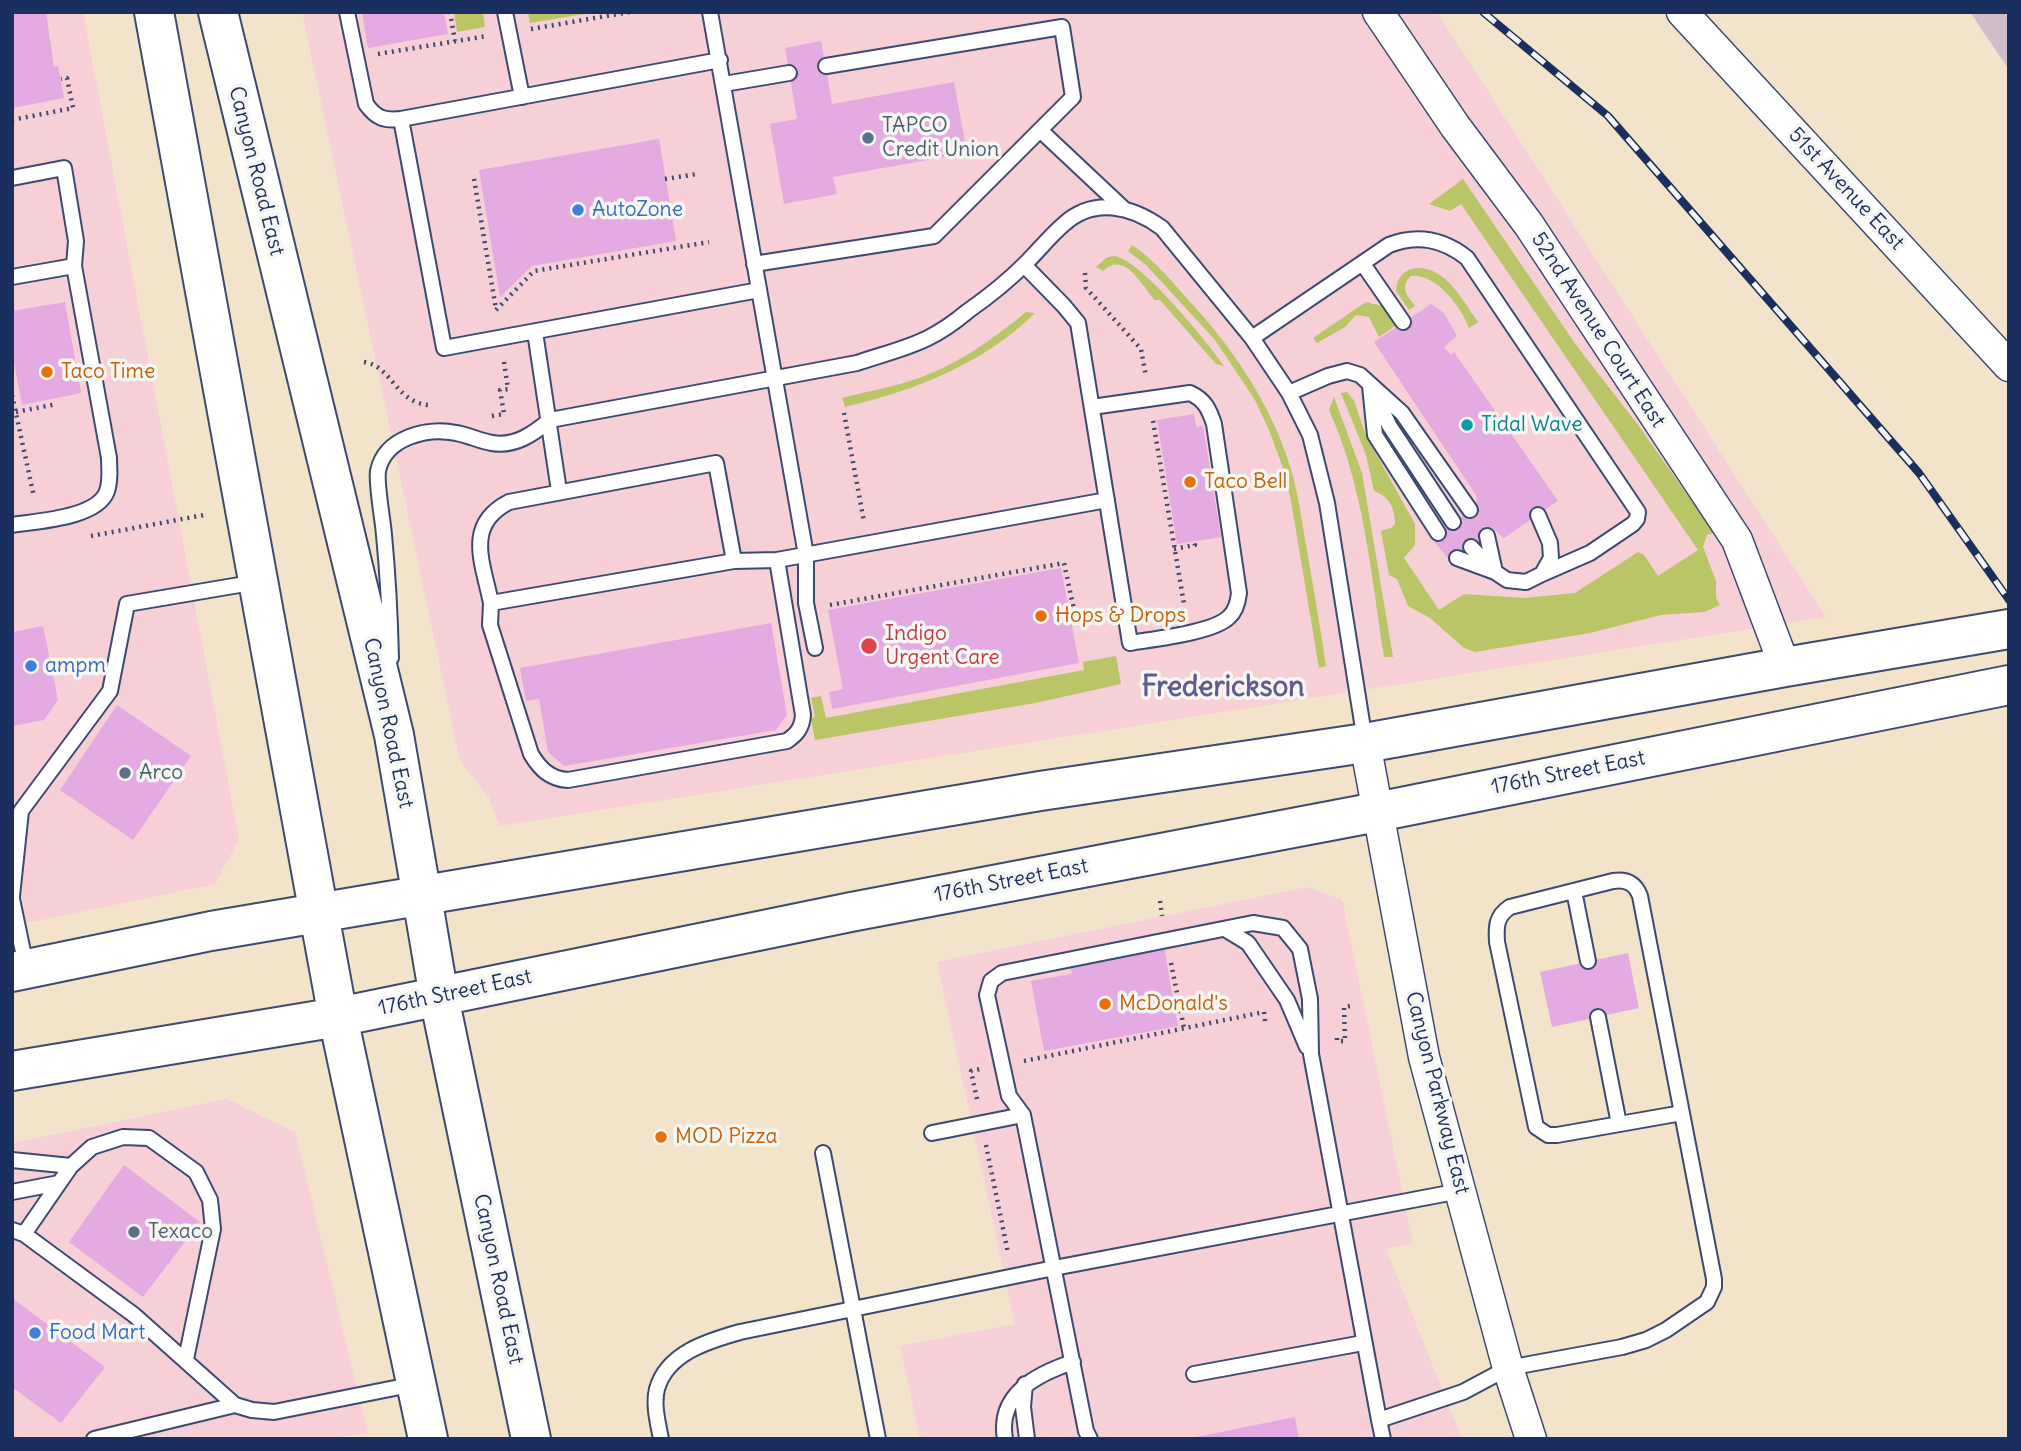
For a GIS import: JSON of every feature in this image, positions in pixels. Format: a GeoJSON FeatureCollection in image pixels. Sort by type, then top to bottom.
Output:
{"type":"FeatureCollection","features":[{"type":"Feature","properties":{"kind":"main road"},"geometry":{"type":"LineString","coordinates":[[154,12],[338,1017],[428,1439]]}},
{"type":"Feature","properties":{"kind":"main road","name":"Canyon Road East"},"geometry":{"type":"LineString","coordinates":[[218,12],[394,735],[439,997],[531,1439]]}},
{"type":"Feature","properties":{"kind":"main road"},"geometry":{"type":"LineString","coordinates":[[20,971],[211,931],[1040,790],[1365,743],[2009,629]]}},
{"type":"Feature","properties":{"kind":"main road","name":"176th Street East"},"geometry":{"type":"LineString","coordinates":[[12,1071],[338,1017],[851,912],[1377,812],[2004,686]]}},
{"type":"Feature","properties":{"kind":"street","name":"52nd Avenue Court East"},"geometry":{"type":"LineString","coordinates":[[1377,12],[1455,126],[1529,225],[1737,540],[1785,667]]}},
{"type":"Feature","properties":{"kind":"street","name":"51st Avenue East"},"geometry":{"type":"LineString","coordinates":[[1682,12],[2009,366]]}},
{"type":"Feature","properties":{"kind":"street","name":"Canyon Parkway East"},"geometry":{"type":"LineString","coordinates":[[1365,743],[1424,1057],[1508,1368],[1531,1439]]}},
{"type":"Feature","properties":{"kind":"lane"},"geometry":{"type":"LineString","coordinates":[[347,12],[366,104],[374,116],[387,121],[720,60]]}},
{"type":"Feature","properties":{"kind":"lane"},"geometry":{"type":"LineString","coordinates":[[505,12],[522,97]]}},
{"type":"Feature","properties":{"kind":"lane"},"geometry":{"type":"LineString","coordinates":[[710,12],[806,555],[806,603],[815,648]]}},
{"type":"Feature","properties":{"kind":"lane"},"geometry":{"type":"LineString","coordinates":[[754,264],[933,236],[1073,97],[1062,27],[826,66]]}},
{"type":"Feature","properties":{"kind":"lane"},"geometry":{"type":"LineString","coordinates":[[724,84],[789,73]]}},
{"type":"Feature","properties":{"kind":"lane"},"geometry":{"type":"LineString","coordinates":[[401,119],[444,348],[759,290]]}},
{"type":"Feature","properties":{"kind":"lane"},"geometry":{"type":"LineString","coordinates":[[1040,130],[1123,208]]}},
{"type":"Feature","properties":{"kind":"lane"},"geometry":{"type":"LineString","coordinates":[[12,178],[64,168],[76,241],[74,266],[108,458],[107,492],[100,502],[85,511],[12,525]]}},
{"type":"Feature","properties":{"kind":"lane"},"geometry":{"type":"LineString","coordinates":[[394,735],[388,577],[378,472],[387,454],[406,439],[421,432],[440,430],[493,443],[513,443],[550,420],[857,363],[928,338],[970,310],[1024,265],[1066,222],[1082,213],[1103,207],[1123,208],[1145,215],[1162,228],[1252,338],[1289,393],[1310,435],[1327,503],[1365,743]]}},
{"type":"Feature","properties":{"kind":"lane"},"geometry":{"type":"LineString","coordinates":[[1252,338],[1389,245],[1411,239],[1442,242],[1467,258],[1638,512],[1633,524],[1590,553],[1526,582],[1507,580],[1495,572],[1471,547]]}},
{"type":"Feature","properties":{"kind":"lane"},"geometry":{"type":"LineString","coordinates":[[1363,264],[1403,322]]}},
{"type":"Feature","properties":{"kind":"lane"},"geometry":{"type":"LineString","coordinates":[[1024,265],[1078,323],[1130,643],[1215,626],[1230,617],[1238,604],[1240,593],[1210,410],[1201,398],[1190,393],[1092,407]]}},
{"type":"Feature","properties":{"kind":"lane"},"geometry":{"type":"LineString","coordinates":[[12,277],[74,266]]}},
{"type":"Feature","properties":{"kind":"lane"},"geometry":{"type":"LineString","coordinates":[[535,332],[559,491]]}},
{"type":"Feature","properties":{"kind":"lane"},"geometry":{"type":"LineString","coordinates":[[1289,393],[1347,371],[1360,375],[1402,413],[1470,510]]}},
{"type":"Feature","properties":{"kind":"lane"},"geometry":{"type":"LineString","coordinates":[[1370,386],[1389,425],[1454,522]]}},
{"type":"Feature","properties":{"kind":"lane"},"geometry":{"type":"LineString","coordinates":[[1370,386],[1375,435],[1438,533]]}},
{"type":"Feature","properties":{"kind":"lane"},"geometry":{"type":"LineString","coordinates":[[734,561],[716,463],[559,491],[509,502],[495,510],[484,523],[479,537],[492,603],[490,625],[531,754],[545,772],[557,779],[568,780],[787,741],[796,734],[802,725],[803,715],[777,560]]}},
{"type":"Feature","properties":{"kind":"lane"},"geometry":{"type":"LineString","coordinates":[[492,603],[734,561],[777,560],[1107,500]]}},
{"type":"Feature","properties":{"kind":"lane"},"geometry":{"type":"LineString","coordinates":[[1538,515],[1550,543],[1551,558],[1542,573]]}},
{"type":"Feature","properties":{"kind":"lane"},"geometry":{"type":"LineString","coordinates":[[1487,536],[1495,572]]}},
{"type":"Feature","properties":{"kind":"lane"},"geometry":{"type":"LineString","coordinates":[[1457,558],[1495,572]]}},
{"type":"Feature","properties":{"kind":"lane"},"geometry":{"type":"LineString","coordinates":[[20,971],[12,898],[21,811],[110,691],[127,604],[258,582]]}},
{"type":"Feature","properties":{"kind":"lane"},"geometry":{"type":"LineString","coordinates":[[1378,1420],[1463,1392],[1508,1368],[1646,1340],[1666,1331],[1706,1302],[1714,1287],[1682,1113],[1637,889],[1623,880],[1510,907],[1504,911],[1498,919],[1497,942],[1536,1127],[1548,1135],[1557,1135],[1682,1113]]}},
{"type":"Feature","properties":{"kind":"lane"},"geometry":{"type":"LineString","coordinates":[[1574,891],[1588,961]]}},
{"type":"Feature","properties":{"kind":"lane"},"geometry":{"type":"LineString","coordinates":[[1085,1436],[1073,1362],[1023,1115],[1009,1096],[987,996],[991,981],[1002,973],[1254,923],[1283,928],[1300,949],[1310,999],[1311,1054],[1383,1439]]}},
{"type":"Feature","properties":{"kind":"lane"},"geometry":{"type":"LineString","coordinates":[[1225,929],[1248,943],[1287,1000],[1311,1054]]}},
{"type":"Feature","properties":{"kind":"lane"},"geometry":{"type":"LineString","coordinates":[[1598,1017],[1619,1124]]}},
{"type":"Feature","properties":{"kind":"lane"},"geometry":{"type":"LineString","coordinates":[[932,1133],[1023,1115]]}},
{"type":"Feature","properties":{"kind":"lane"},"geometry":{"type":"LineString","coordinates":[[186,1359],[213,1228],[210,1200],[196,1172],[149,1138],[122,1137],[92,1147],[71,1166],[18,1232],[134,1315],[235,1405],[274,1412],[416,1384]]}},
{"type":"Feature","properties":{"kind":"lane"},"geometry":{"type":"LineString","coordinates":[[823,1153],[878,1439]]}},
{"type":"Feature","properties":{"kind":"lane"},"geometry":{"type":"LineString","coordinates":[[12,1160],[71,1166]]}},
{"type":"Feature","properties":{"kind":"lane"},"geometry":{"type":"LineString","coordinates":[[12,1192],[59,1182]]}},
{"type":"Feature","properties":{"kind":"lane"},"geometry":{"type":"LineString","coordinates":[[661,1439],[656,1411],[657,1390],[664,1373],[680,1357],[702,1343],[740,1332],[1054,1268],[1460,1191]]}},
{"type":"Feature","properties":{"kind":"lane"},"geometry":{"type":"LineString","coordinates":[[1194,1374],[1363,1343]]}},
{"type":"Feature","properties":{"kind":"lane"},"geometry":{"type":"LineString","coordinates":[[1005,1439],[1004,1423],[1013,1397],[1025,1384],[1049,1370],[1073,1362]]}},
{"type":"Feature","properties":{"kind":"lane"},"geometry":{"type":"LineString","coordinates":[[1025,1384],[1023,1407],[1027,1439]]}},
{"type":"Feature","properties":{"kind":"lane"},"geometry":{"type":"LineString","coordinates":[[94,1439],[235,1405]]}},
{"type":"Feature","properties":{"kind":"path"},"geometry":{"type":"LineString","coordinates":[[450,12],[455,41]]}},
{"type":"Feature","properties":{"kind":"path"},"geometry":{"type":"LineString","coordinates":[[523,30],[630,12]]}},
{"type":"Feature","properties":{"kind":"path"},"geometry":{"type":"LineString","coordinates":[[373,55],[498,34]]}},
{"type":"Feature","properties":{"kind":"path"},"geometry":{"type":"LineString","coordinates":[[12,120],[73,108],[67,78],[61,79]]}},
{"type":"Feature","properties":{"kind":"path"},"geometry":{"type":"LineString","coordinates":[[665,179],[697,173]]}},
{"type":"Feature","properties":{"kind":"path"},"geometry":{"type":"LineString","coordinates":[[474,179],[496,310],[534,271],[709,242]]}},
{"type":"Feature","properties":{"kind":"path"},"geometry":{"type":"LineString","coordinates":[[1085,273],[1086,288],[1140,349],[1147,385]]}},
{"type":"Feature","properties":{"kind":"path"},"geometry":{"type":"LineString","coordinates":[[482,414],[504,414],[500,390],[510,389],[504,360]]}},
{"type":"Feature","properties":{"kind":"path"},"geometry":{"type":"LineString","coordinates":[[364,362],[381,369],[406,397],[424,405],[435,405]]}},
{"type":"Feature","properties":{"kind":"path"},"geometry":{"type":"LineString","coordinates":[[12,396],[36,507]]}},
{"type":"Feature","properties":{"kind":"path"},"geometry":{"type":"LineString","coordinates":[[16,412],[57,404]]}},
{"type":"Feature","properties":{"kind":"path"},"geometry":{"type":"LineString","coordinates":[[1151,410],[1184,604]]}},
{"type":"Feature","properties":{"kind":"path"},"geometry":{"type":"LineString","coordinates":[[844,413],[864,523]]}},
{"type":"Feature","properties":{"kind":"path"},"geometry":{"type":"LineString","coordinates":[[84,538],[204,515]]}},
{"type":"Feature","properties":{"kind":"path"},"geometry":{"type":"LineString","coordinates":[[1174,549],[1195,545],[1194,541]]}},
{"type":"Feature","properties":{"kind":"path"},"geometry":{"type":"LineString","coordinates":[[829,605],[1065,563],[1074,610]]}},
{"type":"Feature","properties":{"kind":"path"},"geometry":{"type":"LineString","coordinates":[[1160,901],[1162,917]]}},
{"type":"Feature","properties":{"kind":"path"},"geometry":{"type":"LineString","coordinates":[[1170,956],[1184,1028]]}},
{"type":"Feature","properties":{"kind":"path"},"geometry":{"type":"LineString","coordinates":[[1337,1034],[1337,1041],[1345,1041],[1344,1007],[1350,1006]]}},
{"type":"Feature","properties":{"kind":"path"},"geometry":{"type":"LineString","coordinates":[[1017,1062],[1264,1012],[1265,1021],[1273,1019]]}},
{"type":"Feature","properties":{"kind":"path"},"geometry":{"type":"LineString","coordinates":[[981,1069],[971,1071],[1013,1277]]}},
{"type":"Feature","properties":{"kind":"shaded area"},"geometry":{"type":"Polygon","coordinates":[[[12,12],[83,12],[239,839],[215,884],[12,926],[12,12]]]}},
{"type":"Feature","properties":{"kind":"shaded area"},"geometry":{"type":"Polygon","coordinates":[[[302,12],[1437,12],[1826,617],[499,826],[489,797],[460,761],[302,12]]]}},
{"type":"Feature","properties":{"kind":"shaded area"},"geometry":{"type":"Polygon","coordinates":[[[1970,12],[2009,12],[2009,70],[1970,12]]]}},
{"type":"Feature","properties":{"kind":"shaded area"},"geometry":{"type":"Polygon","coordinates":[[[1308,887],[1342,900],[1413,1243],[1386,1249],[1462,1439],[920,1439],[900,1346],[1015,1324],[937,962],[1308,887]]]}},
{"type":"Feature","properties":{"kind":"shaded area"},"geometry":{"type":"Polygon","coordinates":[[[227,1099],[295,1132],[368,1433],[327,1439],[12,1439],[12,1143],[227,1099]]]}},
{"type":"Feature","properties":{"kind":"green space"},"geometry":{"type":"Polygon","coordinates":[[[454,12],[483,12],[485,27],[457,32],[454,12]]]}},
{"type":"Feature","properties":{"kind":"green space"},"geometry":{"type":"Polygon","coordinates":[[[528,12],[596,12],[530,23],[528,12]]]}},
{"type":"Feature","properties":{"kind":"green space"},"geometry":{"type":"Polygon","coordinates":[[[1463,179],[1576,345],[1638,425],[1714,533],[1707,535],[1703,547],[1716,581],[1716,598],[1720,605],[1704,612],[1661,615],[1590,633],[1475,652],[1464,648],[1430,618],[1408,606],[1397,579],[1389,575],[1381,531],[1395,524],[1394,513],[1387,499],[1374,491],[1366,455],[1341,393],[1347,392],[1354,401],[1366,436],[1415,524],[1415,545],[1404,558],[1439,610],[1464,594],[1524,598],[1575,593],[1638,552],[1644,555],[1658,576],[1698,550],[1461,204],[1450,211],[1429,204],[1463,179]]]}},
{"type":"Feature","properties":{"kind":"green space"},"geometry":{"type":"Polygon","coordinates":[[[1132,245],[1164,273],[1235,357],[1259,395],[1279,436],[1296,490],[1326,666],[1319,668],[1286,476],[1269,430],[1255,400],[1215,340],[1147,266],[1128,251],[1132,245]]]}},
{"type":"Feature","properties":{"kind":"green space"},"geometry":{"type":"Polygon","coordinates":[[[1113,256],[1139,270],[1155,285],[1224,366],[1216,364],[1132,272],[1118,265],[1103,271],[1096,267],[1106,258],[1113,256]]]}},
{"type":"Feature","properties":{"kind":"green space"},"geometry":{"type":"Polygon","coordinates":[[[1416,268],[1427,269],[1445,279],[1460,295],[1478,322],[1469,328],[1446,293],[1429,280],[1420,277],[1411,276],[1405,287],[1415,306],[1409,310],[1396,291],[1399,279],[1404,273],[1416,268]]]}},
{"type":"Feature","properties":{"kind":"green space"},"geometry":{"type":"Polygon","coordinates":[[[1366,302],[1382,306],[1395,326],[1379,337],[1369,317],[1356,315],[1345,327],[1317,343],[1313,338],[1366,302]]]}},
{"type":"Feature","properties":{"kind":"green space"},"geometry":{"type":"Polygon","coordinates":[[[1026,312],[1035,313],[993,347],[970,361],[922,383],[845,407],[842,398],[910,381],[957,361],[986,343],[1026,312]]]}},
{"type":"Feature","properties":{"kind":"green space"},"geometry":{"type":"Polygon","coordinates":[[[1334,397],[1362,473],[1393,657],[1384,657],[1365,531],[1351,469],[1329,410],[1334,397]]]}},
{"type":"Feature","properties":{"kind":"green space"},"geometry":{"type":"Polygon","coordinates":[[[1116,656],[1121,684],[1035,703],[815,740],[811,719],[815,716],[811,698],[821,696],[826,718],[1084,670],[1083,662],[1116,656]]]}},
{"type":"Feature","properties":{"kind":"building"},"geometry":{"type":"Polygon","coordinates":[[[12,12],[46,12],[54,67],[58,66],[64,98],[12,108],[12,12]]]}},
{"type":"Feature","properties":{"kind":"building"},"geometry":{"type":"Polygon","coordinates":[[[362,12],[444,12],[448,34],[368,48],[362,12]]]}},
{"type":"Feature","properties":{"kind":"building","name":"TAPCO Credit Union"},"geometry":{"type":"Polygon","coordinates":[[[821,41],[832,104],[954,82],[967,153],[833,177],[837,194],[784,204],[770,124],[797,119],[785,48],[821,41]]]}},
{"type":"Feature","properties":{"kind":"building","name":"AutoZone"},"geometry":{"type":"Polygon","coordinates":[[[659,139],[676,241],[532,266],[500,297],[479,170],[659,139]]]}},
{"type":"Feature","properties":{"kind":"building","name":"Taco Time"},"geometry":{"type":"Polygon","coordinates":[[[65,302],[81,393],[22,405],[12,351],[12,311],[65,302]]]}},
{"type":"Feature","properties":{"kind":"building","name":"Tidal Wave"},"geometry":{"type":"Polygon","coordinates":[[[1431,304],[1444,313],[1457,336],[1444,347],[1451,355],[1454,352],[1558,501],[1504,538],[1495,530],[1451,562],[1431,538],[1477,506],[1476,495],[1374,342],[1431,304]]]}},
{"type":"Feature","properties":{"kind":"building","name":"Taco Bell"},"geometry":{"type":"Polygon","coordinates":[[[1194,414],[1196,427],[1203,426],[1221,537],[1177,544],[1157,420],[1194,414]]]}},
{"type":"Feature","properties":{"kind":"building"},"geometry":{"type":"Polygon","coordinates":[[[1061,568],[1079,663],[832,709],[829,692],[843,689],[828,610],[1061,568]]]}},
{"type":"Feature","properties":{"kind":"building"},"geometry":{"type":"Polygon","coordinates":[[[771,623],[787,715],[776,730],[564,766],[548,752],[539,699],[526,701],[520,668],[771,623]]]}},
{"type":"Feature","properties":{"kind":"building","name":"ampm"},"geometry":{"type":"Polygon","coordinates":[[[43,626],[58,700],[44,720],[12,726],[12,632],[43,626]]]}},
{"type":"Feature","properties":{"kind":"building","name":"Arco"},"geometry":{"type":"Polygon","coordinates":[[[117,705],[191,756],[133,840],[60,790],[117,705]]]}},
{"type":"Feature","properties":{"kind":"building","name":"McDonald's"},"geometry":{"type":"Polygon","coordinates":[[[1164,947],[1178,1026],[1044,1051],[1031,981],[1072,974],[1070,964],[1164,947]]]}},
{"type":"Feature","properties":{"kind":"building"},"geometry":{"type":"Polygon","coordinates":[[[1628,953],[1639,1008],[1552,1027],[1540,972],[1628,953]]]}},
{"type":"Feature","properties":{"kind":"building","name":"Texaco"},"geometry":{"type":"Polygon","coordinates":[[[124,1165],[200,1222],[143,1297],[69,1242],[124,1165]]]}},
{"type":"Feature","properties":{"kind":"building","name":"Food Mart"},"geometry":{"type":"Polygon","coordinates":[[[12,1298],[105,1367],[61,1423],[12,1387],[12,1298]]]}},
{"type":"Feature","properties":{"kind":"building"},"geometry":{"type":"Polygon","coordinates":[[[1295,1417],[1299,1439],[1191,1439],[1191,1438],[1295,1417]]]}},
{"type":"Feature","properties":{"kind":"railway"},"geometry":{"type":"LineString","coordinates":[[1483,12],[1608,116],[1919,473],[2009,600]]}},
{"type":"Feature","properties":{"kind":"place","name":"TAPCO Credit Union"},"geometry":{"type":"Point","coordinates":[868,138]}},
{"type":"Feature","properties":{"kind":"place","name":"AutoZone"},"geometry":{"type":"Point","coordinates":[578,210]}},
{"type":"Feature","properties":{"kind":"place","name":"Taco Time"},"geometry":{"type":"Point","coordinates":[47,372]}},
{"type":"Feature","properties":{"kind":"place","name":"Tidal Wave"},"geometry":{"type":"Point","coordinates":[1467,425]}},
{"type":"Feature","properties":{"kind":"place","name":"Taco Bell"},"geometry":{"type":"Point","coordinates":[1190,482]}},
{"type":"Feature","properties":{"kind":"place","name":"Hops & Drops"},"geometry":{"type":"Point","coordinates":[1041,616]}},
{"type":"Feature","properties":{"kind":"place","name":"Indigo Urgent Care"},"geometry":{"type":"Point","coordinates":[869,646]}},
{"type":"Feature","properties":{"kind":"place","name":"ampm"},"geometry":{"type":"Point","coordinates":[31,666]}},
{"type":"Feature","properties":{"kind":"place","name":"Arco"},"geometry":{"type":"Point","coordinates":[125,773]}},
{"type":"Feature","properties":{"kind":"place","name":"McDonald's"},"geometry":{"type":"Point","coordinates":[1105,1004]}},
{"type":"Feature","properties":{"kind":"place","name":"MOD Pizza"},"geometry":{"type":"Point","coordinates":[661,1137]}},
{"type":"Feature","properties":{"kind":"place","name":"Texaco"},"geometry":{"type":"Point","coordinates":[134,1232]}},
{"type":"Feature","properties":{"kind":"place","name":"Food Mart"},"geometry":{"type":"Point","coordinates":[35,1333]}},
{"type":"Feature","properties":{"kind":"district","name":"Frederickson"},"geometry":{"type":"Point","coordinates":[1223,688]}}]}
